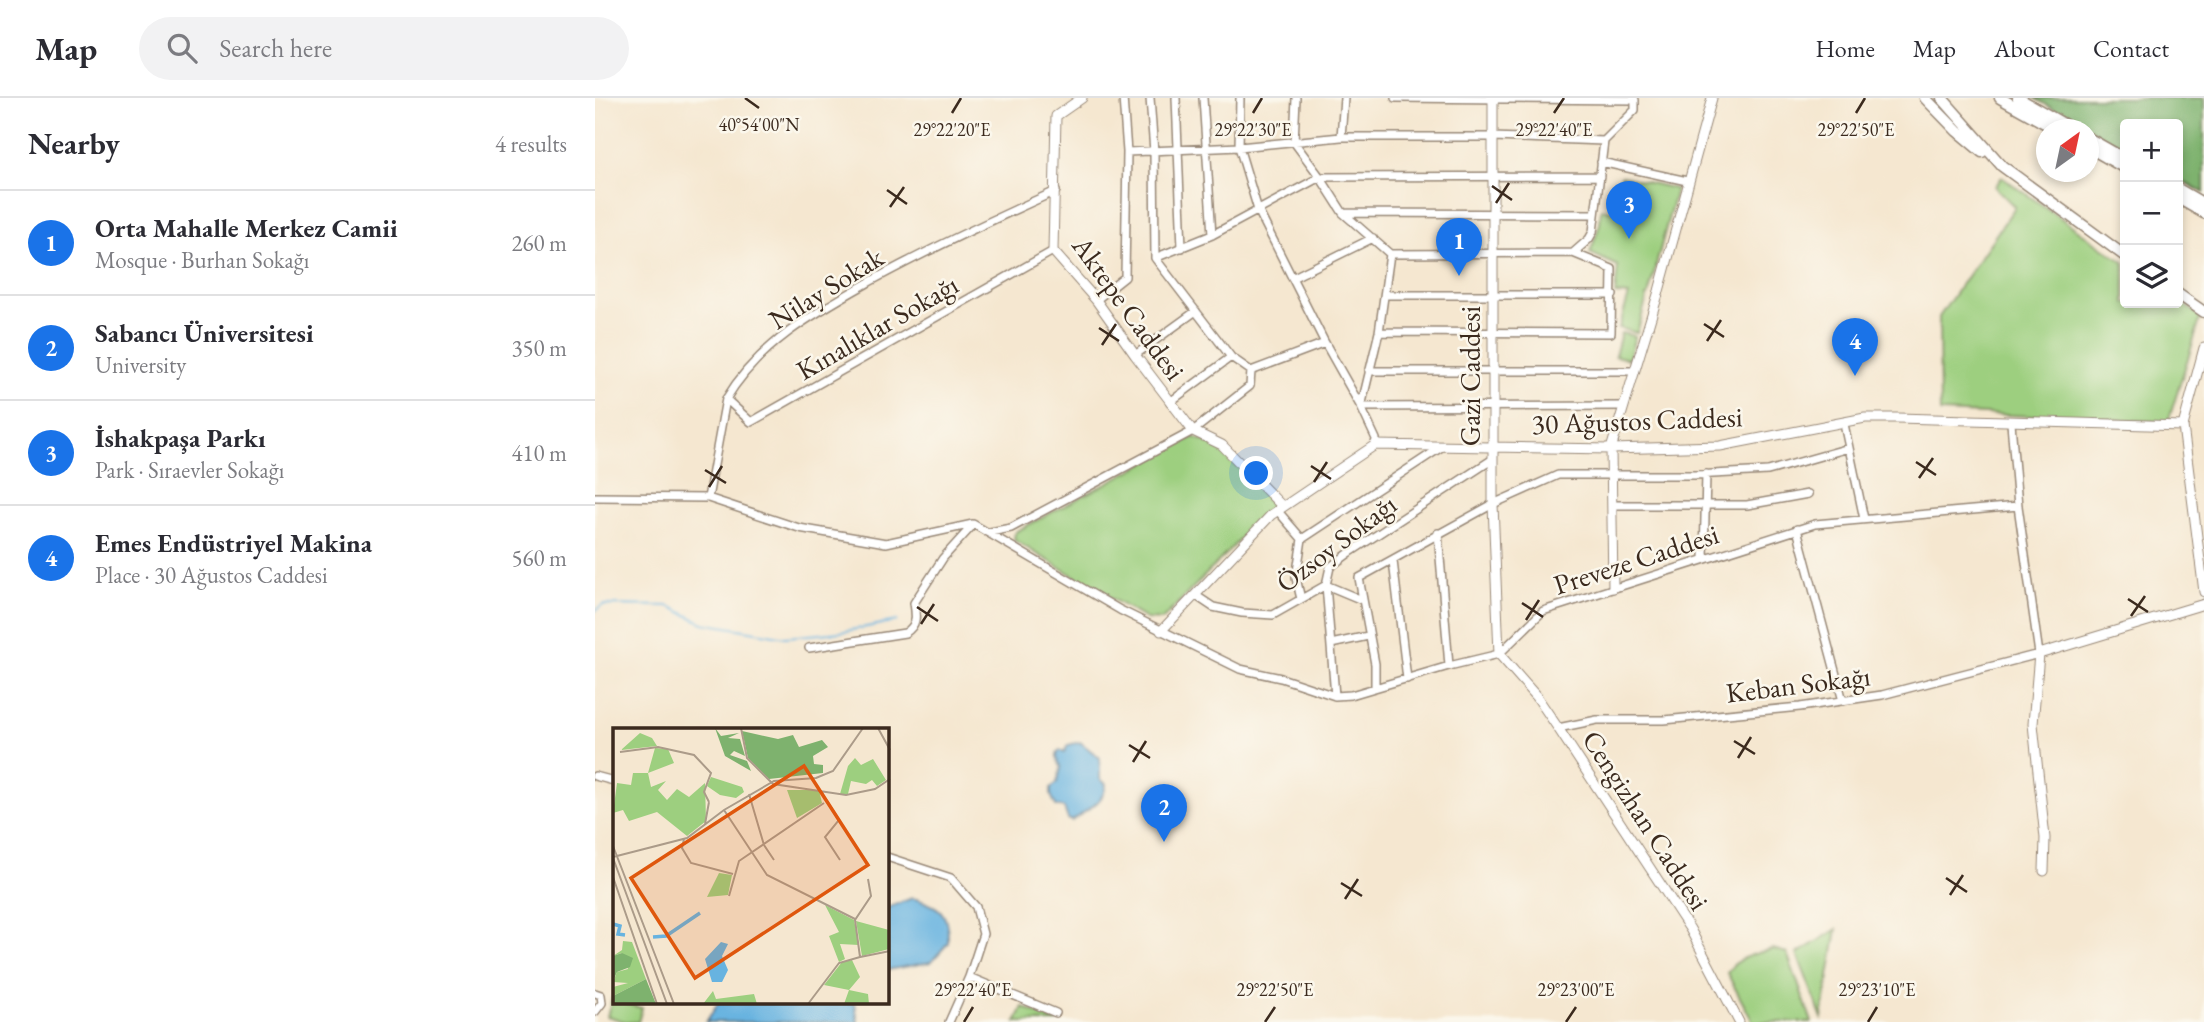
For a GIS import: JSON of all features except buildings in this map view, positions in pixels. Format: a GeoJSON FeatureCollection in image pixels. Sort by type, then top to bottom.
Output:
{"type":"FeatureCollection","features":[{"type":"Feature","properties":{"kind":"main road"},"geometry":{"type":"LineString","coordinates":[[1925,98],[1969,142],[2120,253]]}},
{"type":"Feature","properties":{"kind":"main road"},"geometry":{"type":"LineString","coordinates":[[1943,98],[2002,166]]}},
{"type":"Feature","properties":{"kind":"main road"},"geometry":{"type":"LineString","coordinates":[[2000,98],[2037,119]]}},
{"type":"Feature","properties":{"kind":"main road"},"geometry":{"type":"LineString","coordinates":[[2018,98],[2055,119]]}},
{"type":"Feature","properties":{"kind":"main road"},"geometry":{"type":"LineString","coordinates":[[2099,144],[2120,156]]}},
{"type":"Feature","properties":{"kind":"main road"},"geometry":{"type":"LineString","coordinates":[[2099,153],[2120,165]]}},
{"type":"Feature","properties":{"kind":"main road"},"geometry":{"type":"LineString","coordinates":[[2183,192],[2204,204]]}},
{"type":"Feature","properties":{"kind":"main road"},"geometry":{"type":"LineString","coordinates":[[2183,201],[2204,213]]}},
{"type":"Feature","properties":{"kind":"main road"},"geometry":{"type":"LineString","coordinates":[[2183,297],[2204,312]]}},
{"type":"Feature","properties":{"kind":"street","name":"Aktepe Caddesi"},"geometry":{"type":"LineString","coordinates":[[1082,98],[1056,117],[1053,251],[1096,300],[1193,431],[1222,445],[1279,508]]}},
{"type":"Feature","properties":{"kind":"street"},"geometry":{"type":"LineString","coordinates":[[1096,300],[1125,277],[1127,152],[1123,98]]}},
{"type":"Feature","properties":{"kind":"street"},"geometry":{"type":"LineString","coordinates":[[1150,98],[1154,152],[1154,258],[1231,357],[1251,371]]}},
{"type":"Feature","properties":{"kind":"street"},"geometry":{"type":"LineString","coordinates":[[1176,98],[1182,248]]}},
{"type":"Feature","properties":{"kind":"street"},"geometry":{"type":"LineString","coordinates":[[1203,98],[1212,235]]}},
{"type":"Feature","properties":{"kind":"street"},"geometry":{"type":"LineString","coordinates":[[1161,631],[1279,508],[1375,445],[1376,439],[1258,210],[1239,147],[1240,98]]}},
{"type":"Feature","properties":{"kind":"street"},"geometry":{"type":"LineString","coordinates":[[1296,98],[1294,142],[1343,213],[1390,254],[1573,253],[1612,269],[1611,333],[1380,332]]}},
{"type":"Feature","properties":{"kind":"street"},"geometry":{"type":"LineString","coordinates":[[1341,137],[1344,98]]}},
{"type":"Feature","properties":{"kind":"street"},"geometry":{"type":"LineString","coordinates":[[1395,98],[1635,100],[1635,110],[1604,141],[1593,232],[1573,253]]}},
{"type":"Feature","properties":{"kind":"street","name":"Gazi Caddesi"},"geometry":{"type":"LineString","coordinates":[[1493,98],[1492,447],[1499,654]]}},
{"type":"Feature","properties":{"kind":"street"},"geometry":{"type":"LineString","coordinates":[[1613,588],[1611,449],[1712,98]]}},
{"type":"Feature","properties":{"kind":"street"},"geometry":{"type":"LineString","coordinates":[[1127,152],[1239,147],[1341,137],[1604,141]]}},
{"type":"Feature","properties":{"kind":"street"},"geometry":{"type":"LineString","coordinates":[[1601,162],[1688,181]]}},
{"type":"Feature","properties":{"kind":"street"},"geometry":{"type":"LineString","coordinates":[[1154,258],[1212,235],[1320,177],[1599,176]]}},
{"type":"Feature","properties":{"kind":"street","name":"Nilay Sokak"},"geometry":{"type":"LineString","coordinates":[[708,498],[726,399],[735,385],[786,332],[811,315],[909,261],[1056,191]]}},
{"type":"Feature","properties":{"kind":"street"},"geometry":{"type":"LineString","coordinates":[[1343,213],[1595,214]]}},
{"type":"Feature","properties":{"kind":"street"},"geometry":{"type":"LineString","coordinates":[[1292,278],[1373,238]]}},
{"type":"Feature","properties":{"kind":"street","name":"Kınalıklar Sokağı"},"geometry":{"type":"LineString","coordinates":[[726,399],[751,422],[1053,251]]}},
{"type":"Feature","properties":{"kind":"street"},"geometry":{"type":"LineString","coordinates":[[1361,407],[1380,332],[1390,254]]}},
{"type":"Feature","properties":{"kind":"street"},"geometry":{"type":"LineString","coordinates":[[1385,295],[1613,295]]}},
{"type":"Feature","properties":{"kind":"street"},"geometry":{"type":"LineString","coordinates":[[1135,355],[1196,311]]}},
{"type":"Feature","properties":{"kind":"street"},"geometry":{"type":"LineString","coordinates":[[1251,371],[1325,343]]}},
{"type":"Feature","properties":{"kind":"street"},"geometry":{"type":"LineString","coordinates":[[2204,348],[2183,426],[2204,592]]}},
{"type":"Feature","properties":{"kind":"street"},"geometry":{"type":"LineString","coordinates":[[1170,402],[1231,357]]}},
{"type":"Feature","properties":{"kind":"street"},"geometry":{"type":"LineString","coordinates":[[989,532],[1011,528],[1193,431],[1250,386],[1251,371]]}},
{"type":"Feature","properties":{"kind":"street"},"geometry":{"type":"LineString","coordinates":[[1369,371],[1635,371]]}},
{"type":"Feature","properties":{"kind":"street"},"geometry":{"type":"LineString","coordinates":[[1361,407],[1624,406]]}},
{"type":"Feature","properties":{"kind":"street","name":"30 Ağustos Caddesi"},"geometry":{"type":"LineString","coordinates":[[1375,445],[1611,449],[1720,446],[1865,418],[2183,426]]}},
{"type":"Feature","properties":{"kind":"street"},"geometry":{"type":"LineString","coordinates":[[2011,423],[2018,506],[2039,654],[2033,724],[2045,838],[2044,871]]}},
{"type":"Feature","properties":{"kind":"street"},"geometry":{"type":"LineString","coordinates":[[1844,424],[1864,519]]}},
{"type":"Feature","properties":{"kind":"street"},"geometry":{"type":"LineString","coordinates":[[1302,539],[1443,446]]}},
{"type":"Feature","properties":{"kind":"street"},"geometry":{"type":"LineString","coordinates":[[1375,687],[1375,664],[1359,578],[1493,504],[1558,475],[1767,471],[1849,447]]}},
{"type":"Feature","properties":{"kind":"street","name":"Özsoy Sokağı"},"geometry":{"type":"LineString","coordinates":[[1195,595],[1213,607],[1242,613],[1273,615],[1326,585],[1331,567],[1493,459]]}},
{"type":"Feature","properties":{"kind":"street"},"geometry":{"type":"LineString","coordinates":[[1704,559],[1706,474]]}},
{"type":"Feature","properties":{"kind":"street"},"geometry":{"type":"LineString","coordinates":[[1612,505],[1747,505],[1808,494]]}},
{"type":"Feature","properties":{"kind":"street"},"geometry":{"type":"LineString","coordinates":[[595,497],[708,498],[799,528],[886,543],[973,524],[1120,610],[1240,669],[1281,678],[1335,696],[1351,695],[1499,654]]}},
{"type":"Feature","properties":{"kind":"street","name":"Preveze Caddesi"},"geometry":{"type":"LineString","coordinates":[[1499,654],[1543,611],[1815,524],[2018,506]]}},
{"type":"Feature","properties":{"kind":"street"},"geometry":{"type":"LineString","coordinates":[[1279,508],[1302,539],[1296,579],[1301,599]]}},
{"type":"Feature","properties":{"kind":"street"},"geometry":{"type":"LineString","coordinates":[[809,648],[905,633],[911,629],[917,619],[914,603],[943,558],[973,524]]}},
{"type":"Feature","properties":{"kind":"street"},"geometry":{"type":"LineString","coordinates":[[1797,530],[1843,701]]}},
{"type":"Feature","properties":{"kind":"street"},"geometry":{"type":"LineString","coordinates":[[1438,533],[1449,666]]}},
{"type":"Feature","properties":{"kind":"street"},"geometry":{"type":"LineString","coordinates":[[1393,561],[1408,679]]}},
{"type":"Feature","properties":{"kind":"street"},"geometry":{"type":"LineString","coordinates":[[1335,696],[1326,585],[1362,600]]}},
{"type":"Feature","properties":{"kind":"street"},"geometry":{"type":"LineString","coordinates":[[2039,654],[2204,604]]}},
{"type":"Feature","properties":{"kind":"street"},"geometry":{"type":"LineString","coordinates":[[1331,644],[1369,636]]}},
{"type":"Feature","properties":{"kind":"street","name":"Cengizhan Caddesi"},"geometry":{"type":"LineString","coordinates":[[1499,654],[1537,697],[1558,727],[1690,929],[1739,1022]]}},
{"type":"Feature","properties":{"kind":"street","name":"Keban Sokağı"},"geometry":{"type":"LineString","coordinates":[[1558,727],[1597,720],[1664,720],[1843,701],[1882,695],[2039,654]]}},
{"type":"Feature","properties":{"kind":"street"},"geometry":{"type":"LineString","coordinates":[[595,776],[613,781]]}},
{"type":"Feature","properties":{"kind":"street"},"geometry":{"type":"LineString","coordinates":[[889,858],[951,878],[976,907],[983,934],[949,1022]]}},
{"type":"Feature","properties":{"kind":"street"},"geometry":{"type":"LineString","coordinates":[[969,976],[1056,1013]]}},
{"type":"Feature","properties":{"kind":"street"},"geometry":{"type":"LineString","coordinates":[[595,993],[601,995],[602,1003],[595,1012]]}},
{"type":"Feature","properties":{"kind":"green space"},"geometry":{"type":"Polygon","coordinates":[[[2034,98],[2204,98],[2204,193],[2183,182],[2183,119],[2120,119],[2120,146],[2099,134],[2099,119],[2071,119],[2034,98]]]}},
{"type":"Feature","properties":{"kind":"green space"},"geometry":{"type":"Polygon","coordinates":[[[1621,176],[1676,189],[1637,333],[1619,328],[1629,295],[1615,294],[1618,266],[1590,253],[1600,224],[1601,209],[1616,212],[1621,176]]]}},
{"type":"Feature","properties":{"kind":"green space"},"geometry":{"type":"Polygon","coordinates":[[[2002,177],[2120,260],[2120,308],[2183,308],[2183,304],[2201,317],[2168,422],[1940,412],[1939,317],[2015,207],[1995,187],[2002,177]]]}},
{"type":"Feature","properties":{"kind":"green space"},"geometry":{"type":"Polygon","coordinates":[[[1621,333],[1635,336],[1629,359],[1615,356],[1621,333]]]}},
{"type":"Feature","properties":{"kind":"green space"},"geometry":{"type":"Polygon","coordinates":[[[1193,437],[1220,447],[1271,502],[1271,507],[1162,620],[1146,619],[1014,540],[1015,532],[1193,437]]]}},
{"type":"Feature","properties":{"kind":"green space"},"geometry":{"type":"Polygon","coordinates":[[[1837,929],[1822,1018],[1797,954],[1837,929]]]}},
{"type":"Feature","properties":{"kind":"green space"},"geometry":{"type":"Polygon","coordinates":[[[1773,949],[1787,953],[1812,1022],[1753,1022],[1727,973],[1742,959],[1773,949]]]}},
{"type":"Feature","properties":{"kind":"green space"},"geometry":{"type":"Polygon","coordinates":[[[612,999],[613,1004],[642,1008],[638,1022],[607,1016],[612,999]]]}},
{"type":"Feature","properties":{"kind":"green space"},"geometry":{"type":"Polygon","coordinates":[[[1023,1007],[1058,1022],[1016,1022],[1023,1007]]]}},
{"type":"Feature","properties":{"kind":"water"},"geometry":{"type":"Polygon","coordinates":[[[1080,742],[1100,758],[1100,779],[1106,784],[1102,797],[1072,821],[1068,819],[1064,808],[1056,806],[1051,788],[1057,783],[1061,768],[1057,759],[1058,752],[1060,750],[1064,753],[1068,745],[1080,742]]]}},
{"type":"Feature","properties":{"kind":"water"},"geometry":{"type":"Polygon","coordinates":[[[912,898],[930,904],[945,917],[948,943],[931,962],[889,970],[889,907],[912,898]]]}},
{"type":"Feature","properties":{"kind":"water"},"geometry":{"type":"Polygon","coordinates":[[[717,1004],[855,1004],[858,1022],[706,1022],[717,1004]]]}},
{"type":"Feature","properties":{"kind":"waterway"},"geometry":{"type":"LineString","coordinates":[[595,611],[603,605],[669,606],[703,623],[786,637],[841,632],[897,621]]}},
{"type":"Feature","properties":{"kind":"place","name":"İshakpaşa Parkı"},"geometry":{"type":"Point","coordinates":[1629,239]}},
{"type":"Feature","properties":{"kind":"place","name":"Orta Mahalle Merkez Camii"},"geometry":{"type":"Point","coordinates":[1459,276]}},
{"type":"Feature","properties":{"kind":"place","name":"Emes Endüstriyel Makina"},"geometry":{"type":"Point","coordinates":[1855,376]}},
{"type":"Feature","properties":{"kind":"place","name":"Sabancı Üniversitesi"},"geometry":{"type":"Point","coordinates":[1164,842]}}]}
